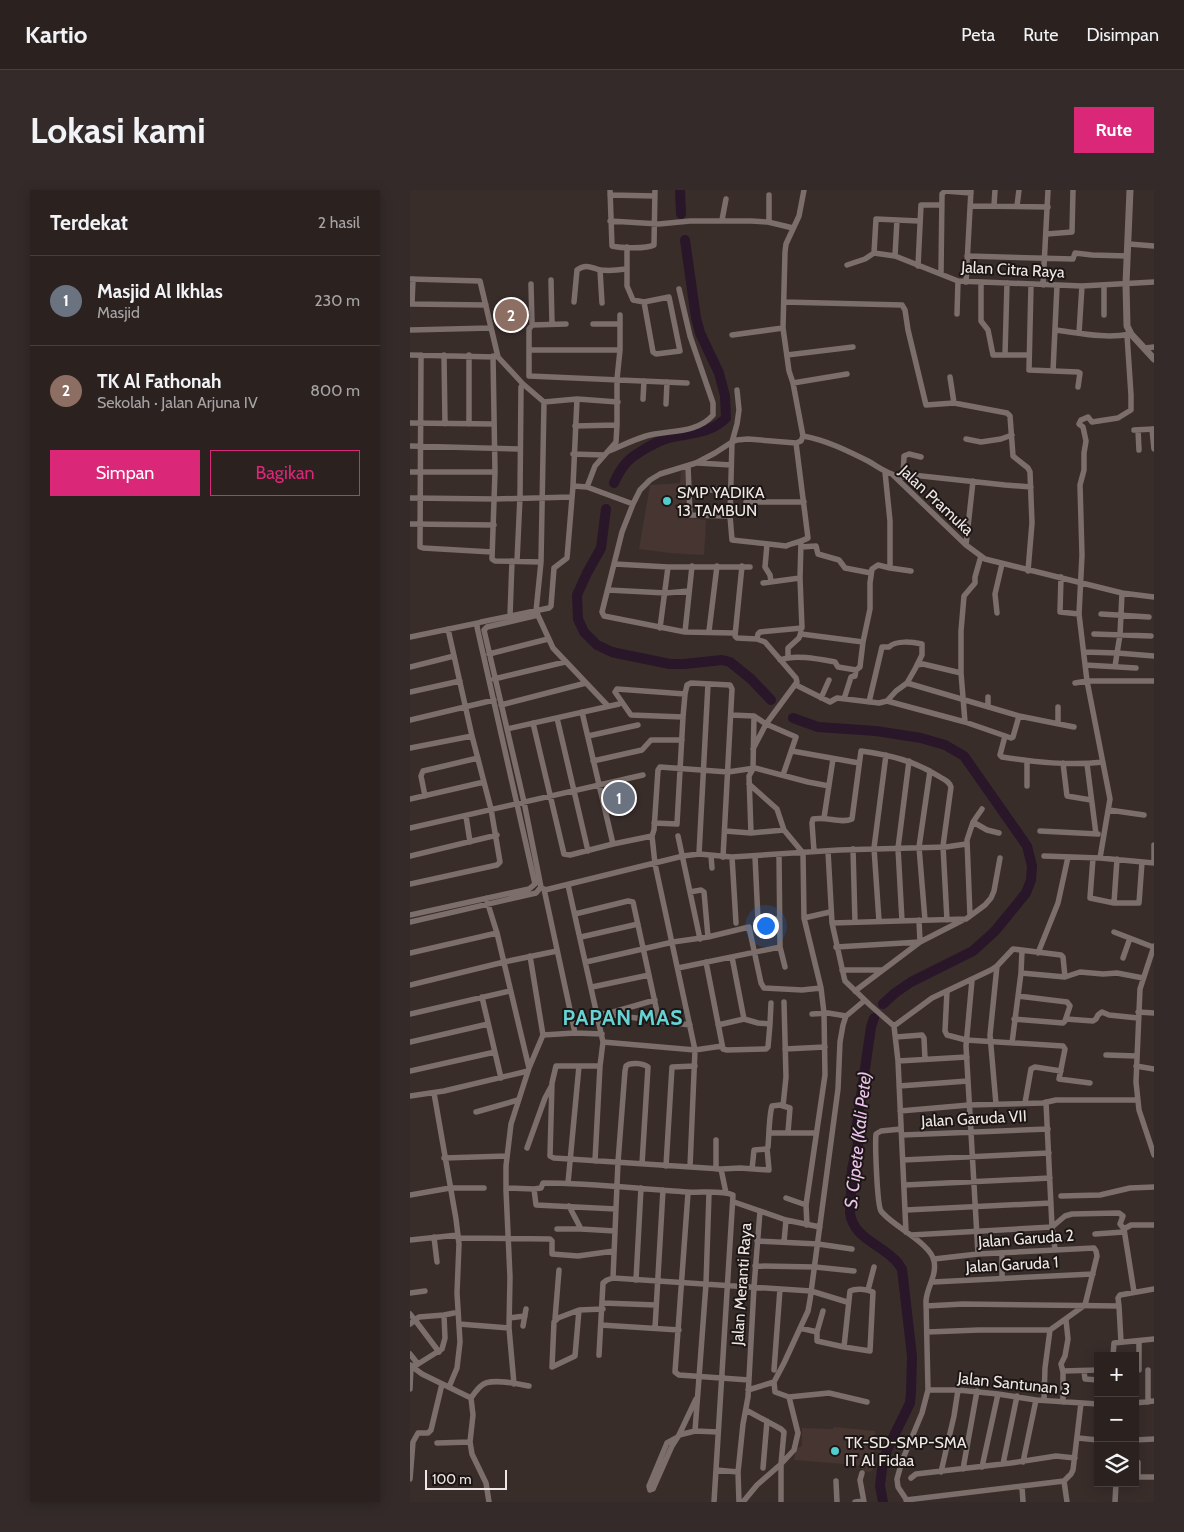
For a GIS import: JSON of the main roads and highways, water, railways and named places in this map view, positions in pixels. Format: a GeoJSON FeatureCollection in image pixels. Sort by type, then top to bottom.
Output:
{"type":"FeatureCollection","features":[{"type":"Feature","properties":{"kind":"waterway","name":"S. Cipete (Kali Pete)"},"geometry":{"type":"LineString","coordinates":[[680,190],[681,214]]}},
{"type":"Feature","properties":{"kind":"waterway","name":"S. Cipete (Kali Pete)"},"geometry":{"type":"LineString","coordinates":[[614,483],[626,463],[648,447],[668,438],[708,430],[726,418],[725,396],[719,373],[700,333],[696,318],[685,240]]}},
{"type":"Feature","properties":{"kind":"waterway","name":"S. Cipete (Kali Pete)"},"geometry":{"type":"LineString","coordinates":[[606,509],[601,548],[577,595],[578,619],[584,632],[597,645],[621,654],[670,664],[722,660],[730,662],[751,679],[771,700]]}},
{"type":"Feature","properties":{"kind":"waterway","name":"S. Cipete (Kali Pete)"},"geometry":{"type":"LineString","coordinates":[[793,718],[818,727],[876,731],[921,738],[945,745],[964,756],[1027,846],[1032,866],[1031,880],[1026,893],[995,931],[973,951],[911,982],[883,1004]]}},
{"type":"Feature","properties":{"kind":"waterway","name":"S. Cipete (Kali Pete)"},"geometry":{"type":"LineString","coordinates":[[874,1018],[871,1027],[856,1131],[858,1144],[852,1169],[850,1213],[852,1221],[861,1234],[888,1254],[902,1269],[912,1356],[910,1403],[887,1450],[882,1469],[880,1486],[883,1502]]}},
{"type":"Feature","properties":{"kind":"place","name":"TK Al Fathonah"},"geometry":{"type":"Point","coordinates":[511,315]}},
{"type":"Feature","properties":{"kind":"place","name":"SMP YADIKA 13 TAMBUN"},"geometry":{"type":"Point","coordinates":[667,501]}},
{"type":"Feature","properties":{"kind":"place","name":"Masjid Al Ikhlas"},"geometry":{"type":"Point","coordinates":[619,798]}},
{"type":"Feature","properties":{"kind":"place","name":"TK-SD-SMP-SMA IT Al Fidaa"},"geometry":{"type":"Point","coordinates":[835,1451]}},
{"type":"Feature","properties":{"kind":"district","name":"PAPAN MAS"},"geometry":{"type":"Point","coordinates":[623,1018]}}]}
